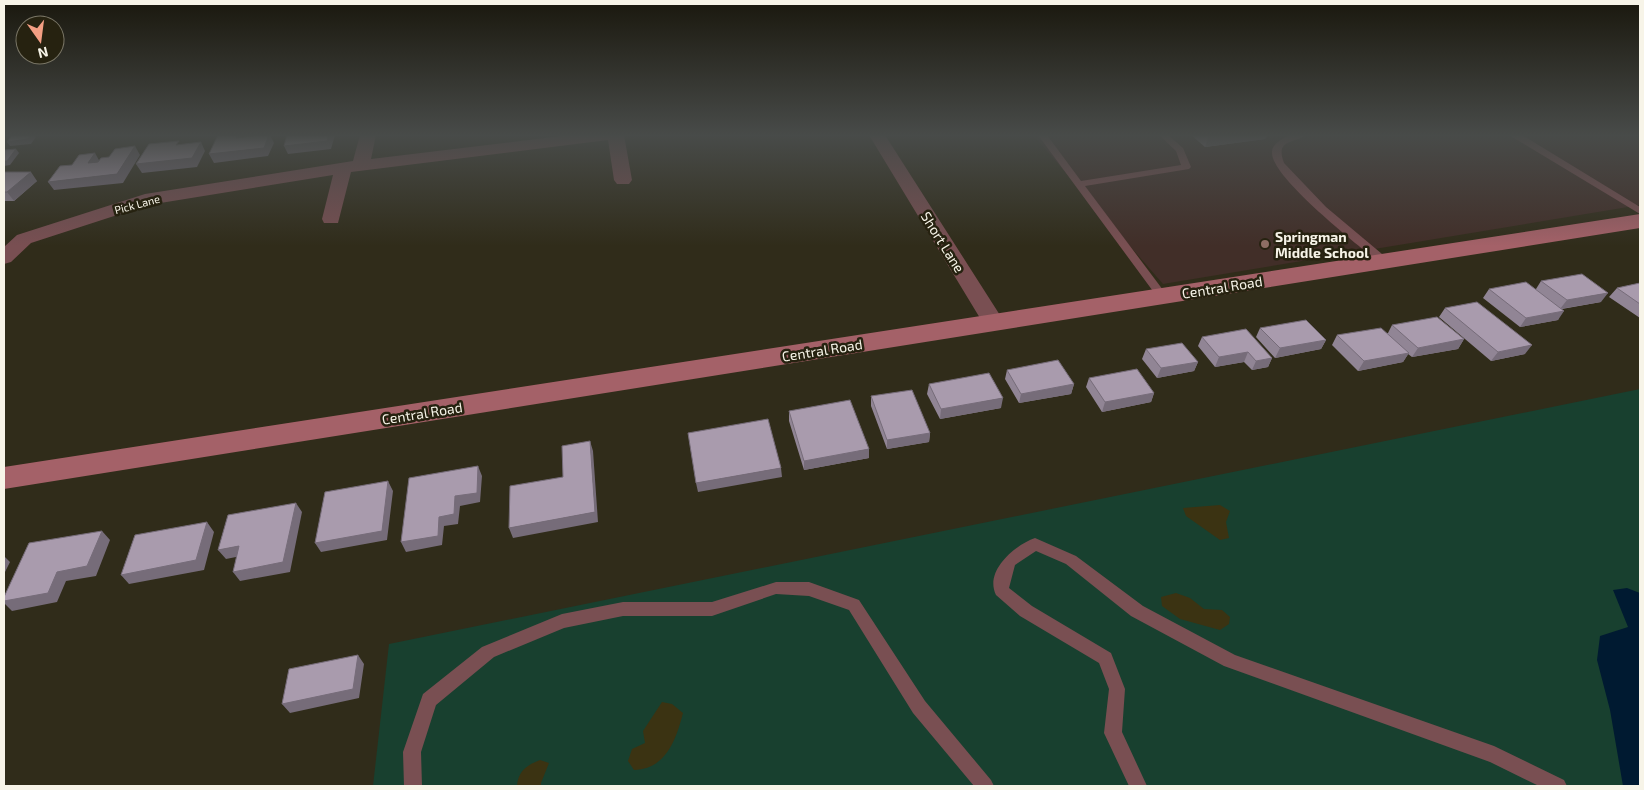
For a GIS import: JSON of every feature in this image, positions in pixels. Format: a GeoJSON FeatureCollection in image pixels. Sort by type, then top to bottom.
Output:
{"type":"FeatureCollection","features":[{"type":"Feature","properties":{"kind":"main road","name":"Central Road"},"geometry":{"type":"LineString","coordinates":[[4,478],[1640,221]]}},
{"type":"Feature","properties":{"kind":"street","name":"Pick Lane"},"geometry":{"type":"LineString","coordinates":[[24,239],[145,200],[321,172]]}},
{"type":"Feature","properties":{"kind":"street"},"geometry":{"type":"LineString","coordinates":[[332,219],[350,172]]}},
{"type":"Feature","properties":{"kind":"street"},"geometry":{"type":"LineString","coordinates":[[622,172],[623,180]]}},
{"type":"Feature","properties":{"kind":"street","name":"Short Lane"},"geometry":{"type":"LineString","coordinates":[[900,172],[994,323]]}},
{"type":"Feature","properties":{"kind":"street"},"geometry":{"type":"LineString","coordinates":[[4,234],[24,239]]}},
{"type":"Feature","properties":{"kind":"street"},"geometry":{"type":"LineString","coordinates":[[4,258],[24,239]]}},
{"type":"Feature","properties":{"kind":"lane"},"geometry":{"type":"LineString","coordinates":[[1071,172],[1162,296]]}},
{"type":"Feature","properties":{"kind":"lane"},"geometry":{"type":"LineString","coordinates":[[1080,184],[1160,172]]}},
{"type":"Feature","properties":{"kind":"lane"},"geometry":{"type":"LineString","coordinates":[[1285,172],[1330,216],[1384,261]]}},
{"type":"Feature","properties":{"kind":"lane"},"geometry":{"type":"LineString","coordinates":[[1576,172],[1640,211]]}},
{"type":"Feature","properties":{"kind":"lane"},"geometry":{"type":"LineString","coordinates":[[1138,786],[1113,733],[1117,689],[1105,658],[1026,611],[1001,590],[1003,570],[1013,556],[1035,544],[1071,560],[1137,611],[1230,662],[1494,756],[1558,786]]}},
{"type":"Feature","properties":{"kind":"lane"},"geometry":{"type":"LineString","coordinates":[[413,786],[412,752],[429,700],[488,652],[562,621],[623,609],[712,609],[776,588],[809,589],[854,605],[919,707],[985,786]]}},
{"type":"Feature","properties":{"kind":"shaded area","name":"Springman Middle School"},"geometry":{"type":"Polygon","coordinates":[[[1065,172],[1640,172],[1640,205],[1163,284],[1065,172]]]}},
{"type":"Feature","properties":{"kind":"green space"},"geometry":{"type":"Polygon","coordinates":[[[1640,389],[1640,786],[373,786],[389,644],[1640,389]]]}},
{"type":"Feature","properties":{"kind":"sand"},"geometry":{"type":"Polygon","coordinates":[[[1220,505],[1230,511],[1226,522],[1229,538],[1220,540],[1186,516],[1183,508],[1220,505]]]}},
{"type":"Feature","properties":{"kind":"sand"},"geometry":{"type":"Polygon","coordinates":[[[1176,593],[1190,598],[1204,609],[1222,610],[1230,617],[1229,624],[1220,630],[1180,619],[1162,606],[1161,597],[1176,593]]]}},
{"type":"Feature","properties":{"kind":"sand"},"geometry":{"type":"Polygon","coordinates":[[[662,702],[672,704],[683,713],[673,743],[662,759],[645,768],[634,770],[628,761],[632,749],[645,743],[643,731],[662,702]]]}},
{"type":"Feature","properties":{"kind":"sand"},"geometry":{"type":"Polygon","coordinates":[[[540,760],[549,763],[541,786],[517,786],[521,772],[540,760]]]}},
{"type":"Feature","properties":{"kind":"water"},"geometry":{"type":"Polygon","coordinates":[[[1627,588],[1640,593],[1640,786],[1623,786],[1610,710],[1597,660],[1600,636],[1628,627],[1613,590],[1627,588]]]}},
{"type":"Feature","properties":{"kind":"building"},"geometry":{"type":"Polygon","coordinates":[[[4,172],[31,172],[7,192],[4,192],[4,172]]]}},
{"type":"Feature","properties":{"kind":"building"},"geometry":{"type":"Polygon","coordinates":[[[56,172],[118,172],[117,174],[48,182],[56,172]]]}},
{"type":"Feature","properties":{"kind":"building"},"geometry":{"type":"Polygon","coordinates":[[[1582,274],[1608,293],[1567,300],[1541,281],[1582,274]]]}},
{"type":"Feature","properties":{"kind":"building"},"geometry":{"type":"Polygon","coordinates":[[[1526,282],[1564,311],[1526,318],[1489,289],[1526,282]]]}},
{"type":"Feature","properties":{"kind":"building"},"geometry":{"type":"Polygon","coordinates":[[[1640,283],[1640,304],[1617,288],[1640,283]]]}},
{"type":"Feature","properties":{"kind":"building"},"geometry":{"type":"Polygon","coordinates":[[[1477,302],[1532,345],[1498,352],[1445,308],[1477,302]]]}},
{"type":"Feature","properties":{"kind":"building"},"geometry":{"type":"Polygon","coordinates":[[[1437,317],[1464,339],[1418,348],[1392,325],[1437,317]]]}},
{"type":"Feature","properties":{"kind":"building"},"geometry":{"type":"Polygon","coordinates":[[[1306,320],[1326,340],[1280,348],[1260,328],[1306,320]]]}},
{"type":"Feature","properties":{"kind":"building"},"geometry":{"type":"Polygon","coordinates":[[[1381,328],[1409,353],[1364,361],[1337,335],[1381,328]]]}},
{"type":"Feature","properties":{"kind":"building"},"geometry":{"type":"Polygon","coordinates":[[[1246,329],[1272,358],[1256,361],[1248,352],[1219,357],[1202,337],[1246,329]]]}},
{"type":"Feature","properties":{"kind":"building"},"geometry":{"type":"Polygon","coordinates":[[[1182,343],[1198,362],[1161,368],[1146,349],[1182,343]]]}},
{"type":"Feature","properties":{"kind":"building"},"geometry":{"type":"Polygon","coordinates":[[[1058,360],[1074,384],[1021,394],[1007,370],[1058,360]]]}},
{"type":"Feature","properties":{"kind":"building"},"geometry":{"type":"Polygon","coordinates":[[[1137,369],[1154,393],[1105,402],[1089,378],[1137,369]]]}},
{"type":"Feature","properties":{"kind":"building"},"geometry":{"type":"Polygon","coordinates":[[[989,373],[1003,398],[941,409],[929,384],[989,373]]]}},
{"type":"Feature","properties":{"kind":"building"},"geometry":{"type":"Polygon","coordinates":[[[912,390],[930,433],[887,440],[871,396],[912,390]]]}},
{"type":"Feature","properties":{"kind":"building"},"geometry":{"type":"Polygon","coordinates":[[[850,400],[869,449],[804,461],[789,411],[850,400]]]}},
{"type":"Feature","properties":{"kind":"building"},"geometry":{"type":"Polygon","coordinates":[[[768,419],[781,468],[696,483],[688,433],[768,419]]]}},
{"type":"Feature","properties":{"kind":"building"},"geometry":{"type":"Polygon","coordinates":[[[590,441],[595,512],[509,528],[510,486],[563,477],[562,446],[590,441]]]}},
{"type":"Feature","properties":{"kind":"building"},"geometry":{"type":"Polygon","coordinates":[[[478,466],[477,493],[455,496],[454,514],[439,517],[438,536],[401,542],[409,478],[478,466]]]}},
{"type":"Feature","properties":{"kind":"building"},"geometry":{"type":"Polygon","coordinates":[[[388,481],[382,531],[315,543],[325,492],[388,481]]]}},
{"type":"Feature","properties":{"kind":"building"},"geometry":{"type":"Polygon","coordinates":[[[296,503],[283,562],[233,572],[239,546],[218,550],[228,515],[296,503]]]}},
{"type":"Feature","properties":{"kind":"building"},"geometry":{"type":"Polygon","coordinates":[[[207,522],[196,560],[121,575],[135,535],[207,522]]]}},
{"type":"Feature","properties":{"kind":"building"},"geometry":{"type":"Polygon","coordinates":[[[102,531],[87,566],[57,572],[48,593],[4,601],[4,597],[29,543],[102,531]]]}},
{"type":"Feature","properties":{"kind":"building"},"geometry":{"type":"Polygon","coordinates":[[[358,655],[353,689],[282,704],[289,669],[358,655]]]}},
{"type":"Feature","properties":{"kind":"place","name":"Springman Middle School"},"geometry":{"type":"Point","coordinates":[1265,244]}}]}
